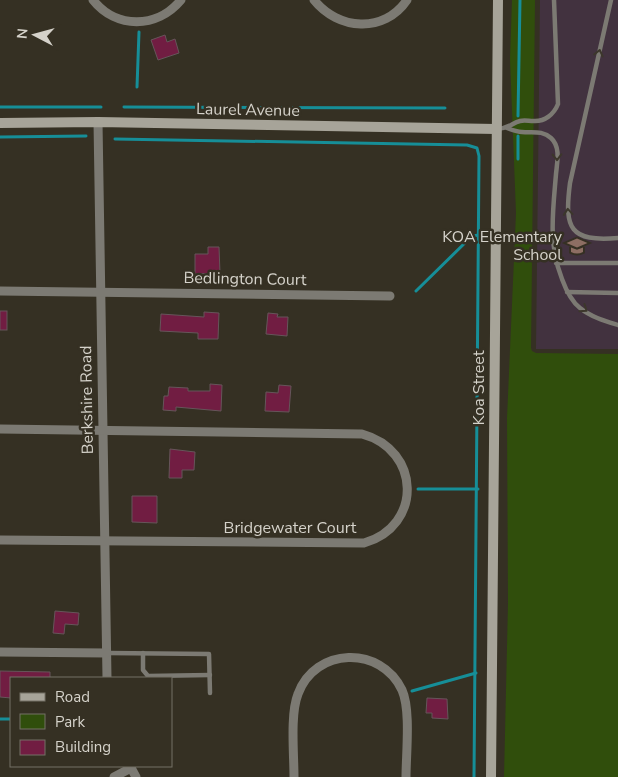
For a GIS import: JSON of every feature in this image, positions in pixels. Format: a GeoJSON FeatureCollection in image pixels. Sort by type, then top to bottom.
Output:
{"type":"FeatureCollection","features":[{"type":"Feature","properties":{"kind":"main road","name":"Koa Street"},"geometry":{"type":"LineString","coordinates":[[490,777],[498,0]]}},
{"type":"Feature","properties":{"kind":"main road","name":"Laurel Avenue"},"geometry":{"type":"LineString","coordinates":[[0,123],[98,122],[496,130]]}},
{"type":"Feature","properties":{"kind":"street"},"geometry":{"type":"LineString","coordinates":[[93,0],[98,7],[116,18],[136,22],[159,17],[167,13],[181,0]]}},
{"type":"Feature","properties":{"kind":"street"},"geometry":{"type":"LineString","coordinates":[[314,0],[332,17],[340,21],[357,24],[383,20],[399,10],[407,0]]}},
{"type":"Feature","properties":{"kind":"street","name":"Berkshire Road"},"geometry":{"type":"LineString","coordinates":[[98,122],[107,677]]}},
{"type":"Feature","properties":{"kind":"street","name":"Bedlington Court"},"geometry":{"type":"LineString","coordinates":[[0,291],[390,296]]}},
{"type":"Feature","properties":{"kind":"street","name":"Bridgewater Court"},"geometry":{"type":"LineString","coordinates":[[0,429],[362,434],[379,440],[396,454],[406,474],[407,485],[407,498],[398,520],[382,536],[364,543],[0,540]]}},
{"type":"Feature","properties":{"kind":"street"},"geometry":{"type":"LineString","coordinates":[[0,652],[106,653]]}},
{"type":"Feature","properties":{"kind":"street"},"geometry":{"type":"LineString","coordinates":[[294,777],[294,710],[298,692],[308,676],[320,665],[348,656],[365,659],[380,665],[395,679],[402,690],[407,709],[406,777]]}},
{"type":"Feature","properties":{"kind":"street"},"geometry":{"type":"LineString","coordinates":[[114,777],[130,767],[136,777]]}},
{"type":"Feature","properties":{"kind":"lane"},"geometry":{"type":"LineString","coordinates":[[496,130],[507,128],[520,121],[536,122],[548,117],[555,111],[558,104],[554,0]]}},
{"type":"Feature","properties":{"kind":"lane"},"geometry":{"type":"LineString","coordinates":[[611,0],[567,204],[568,219],[580,235],[588,239],[598,240],[618,238]]}},
{"type":"Feature","properties":{"kind":"lane"},"geometry":{"type":"LineString","coordinates":[[507,128],[520,132],[540,132],[556,143],[558,162],[552,213],[553,246],[556,263],[567,292],[578,307],[618,325]]}},
{"type":"Feature","properties":{"kind":"lane"},"geometry":{"type":"LineString","coordinates":[[556,263],[618,263]]}},
{"type":"Feature","properties":{"kind":"lane"},"geometry":{"type":"LineString","coordinates":[[567,292],[618,293]]}},
{"type":"Feature","properties":{"kind":"lane"},"geometry":{"type":"LineString","coordinates":[[106,653],[210,654],[210,693]]}},
{"type":"Feature","properties":{"kind":"lane"},"geometry":{"type":"LineString","coordinates":[[143,653],[143,670],[148,676],[210,675]]}},
{"type":"Feature","properties":{"kind":"shaded area","name":"KOA Elementary School"},"geometry":{"type":"Polygon","coordinates":[[[540,0],[618,0],[618,349],[536,349],[540,0]]]}},
{"type":"Feature","properties":{"kind":"green space"},"geometry":{"type":"Polygon","coordinates":[[[512,0],[535,0],[531,348],[536,353],[618,354],[618,777],[504,777],[508,603],[507,418],[516,213],[510,59],[512,0]]]}},
{"type":"Feature","properties":{"kind":"building"},"geometry":{"type":"Polygon","coordinates":[[[165,35],[167,42],[175,39],[179,53],[158,60],[151,40],[165,35]]]}},
{"type":"Feature","properties":{"kind":"building"},"geometry":{"type":"Polygon","coordinates":[[[208,247],[219,247],[220,273],[195,274],[195,254],[208,254],[208,247]]]}},
{"type":"Feature","properties":{"kind":"building"},"geometry":{"type":"Polygon","coordinates":[[[0,311],[7,311],[7,330],[0,330],[0,311]]]}},
{"type":"Feature","properties":{"kind":"building"},"geometry":{"type":"Polygon","coordinates":[[[204,312],[219,313],[218,339],[198,339],[198,333],[160,331],[161,314],[204,317],[204,312]]]}},
{"type":"Feature","properties":{"kind":"building"},"geometry":{"type":"Polygon","coordinates":[[[268,313],[278,314],[277,317],[288,317],[287,336],[266,334],[268,313]]]}},
{"type":"Feature","properties":{"kind":"building"},"geometry":{"type":"Polygon","coordinates":[[[210,384],[222,385],[221,411],[176,407],[176,411],[163,410],[164,396],[168,396],[169,387],[188,388],[188,391],[210,391],[210,384]]]}},
{"type":"Feature","properties":{"kind":"building"},"geometry":{"type":"Polygon","coordinates":[[[279,385],[291,386],[289,412],[265,411],[266,392],[278,393],[279,385]]]}},
{"type":"Feature","properties":{"kind":"building"},"geometry":{"type":"Polygon","coordinates":[[[170,449],[195,452],[194,470],[182,470],[182,478],[169,478],[170,449]]]}},
{"type":"Feature","properties":{"kind":"building"},"geometry":{"type":"Polygon","coordinates":[[[132,496],[157,496],[157,523],[132,522],[132,496]]]}},
{"type":"Feature","properties":{"kind":"building"},"geometry":{"type":"Polygon","coordinates":[[[55,611],[79,613],[78,625],[65,624],[64,634],[53,633],[55,611]]]}},
{"type":"Feature","properties":{"kind":"building"},"geometry":{"type":"Polygon","coordinates":[[[0,671],[50,672],[50,677],[10,677],[10,698],[0,697],[0,671]]]}},
{"type":"Feature","properties":{"kind":"building"},"geometry":{"type":"Polygon","coordinates":[[[427,698],[447,699],[448,719],[432,718],[432,713],[426,713],[427,698]]]}},
{"type":"Feature","properties":{"kind":"waterway"},"geometry":{"type":"LineString","coordinates":[[518,116],[520,0]]}},
{"type":"Feature","properties":{"kind":"waterway"},"geometry":{"type":"LineString","coordinates":[[137,87],[139,32]]}},
{"type":"Feature","properties":{"kind":"waterway"},"geometry":{"type":"LineString","coordinates":[[0,107],[101,107]]}},
{"type":"Feature","properties":{"kind":"waterway"},"geometry":{"type":"LineString","coordinates":[[124,107],[445,108]]}},
{"type":"Feature","properties":{"kind":"waterway"},"geometry":{"type":"LineString","coordinates":[[0,137],[86,136]]}},
{"type":"Feature","properties":{"kind":"waterway"},"geometry":{"type":"LineString","coordinates":[[518,136],[518,159]]}},
{"type":"Feature","properties":{"kind":"waterway"},"geometry":{"type":"LineString","coordinates":[[115,139],[467,145],[477,148],[479,156],[474,777]]}},
{"type":"Feature","properties":{"kind":"waterway"},"geometry":{"type":"LineString","coordinates":[[416,291],[472,236],[479,235]]}},
{"type":"Feature","properties":{"kind":"waterway"},"geometry":{"type":"LineString","coordinates":[[418,489],[478,489]]}},
{"type":"Feature","properties":{"kind":"waterway"},"geometry":{"type":"LineString","coordinates":[[412,691],[476,673]]}},
{"type":"Feature","properties":{"kind":"waterway"},"geometry":{"type":"LineString","coordinates":[[0,719],[10,719]]}},
{"type":"Feature","properties":{"kind":"place","name":"KOA Elementary School"},"geometry":{"type":"Point","coordinates":[577,246]}}]}
